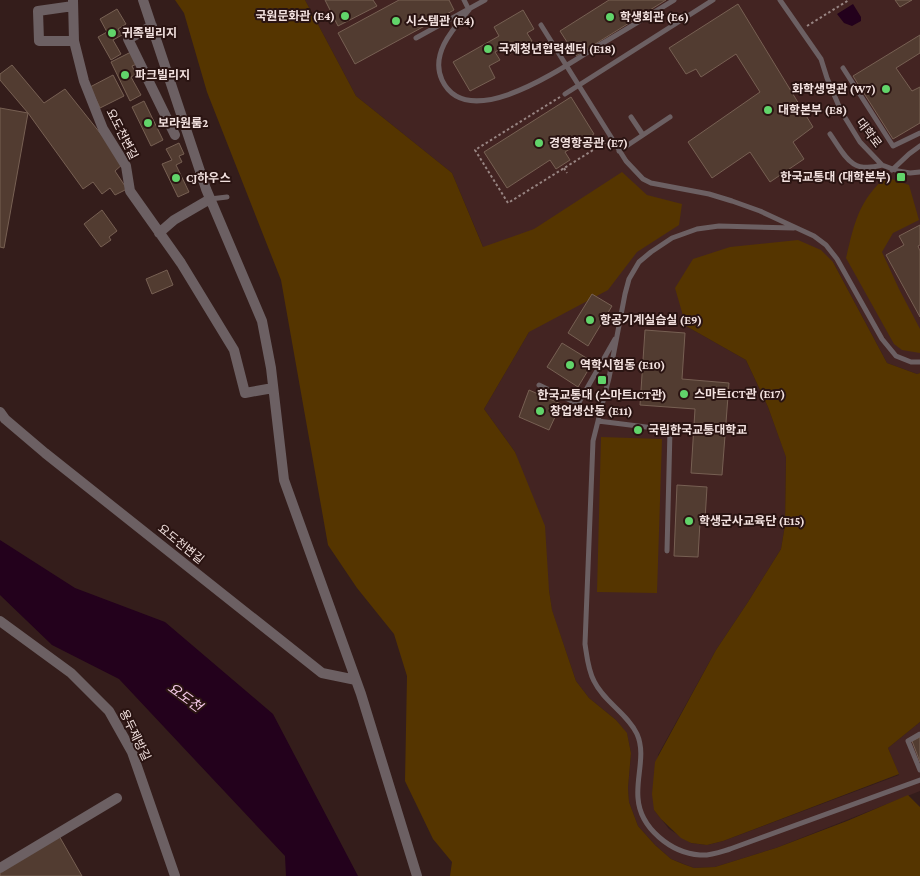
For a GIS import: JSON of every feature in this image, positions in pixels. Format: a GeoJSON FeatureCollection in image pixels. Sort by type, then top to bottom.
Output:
{"type":"FeatureCollection","features":[{"type":"Feature","properties":{"kind":"street"},"geometry":{"type":"LineString","coordinates":[[143,0],[210,199],[262,321],[273,388],[284,480],[356,680],[417,876]]}},
{"type":"Feature","properties":{"kind":"street","name":"요도천변길"},"geometry":{"type":"LineString","coordinates":[[74,41],[39,41],[38,11],[73,3],[74,41],[84,81],[103,129],[126,166],[130,191],[181,263],[234,350],[245,393],[273,388]]}},
{"type":"Feature","properties":{"kind":"street"},"geometry":{"type":"LineString","coordinates":[[152,26],[128,39],[175,135]]}},
{"type":"Feature","properties":{"kind":"street"},"geometry":{"type":"LineString","coordinates":[[159,233],[174,220],[210,199]]}},
{"type":"Feature","properties":{"kind":"street","name":"요도천변길"},"geometry":{"type":"LineString","coordinates":[[0,412],[5,419],[45,452],[322,673],[356,680]]}},
{"type":"Feature","properties":{"kind":"street","name":"용두제방길"},"geometry":{"type":"LineString","coordinates":[[0,621],[71,673],[109,710],[132,752],[175,876]]}},
{"type":"Feature","properties":{"kind":"street"},"geometry":{"type":"LineString","coordinates":[[0,868],[117,798]]}},
{"type":"Feature","properties":{"kind":"lane"},"geometry":{"type":"LineString","coordinates":[[464,0],[469,10]]}},
{"type":"Feature","properties":{"kind":"lane"},"geometry":{"type":"LineString","coordinates":[[416,38],[485,0]]}},
{"type":"Feature","properties":{"kind":"lane"},"geometry":{"type":"LineString","coordinates":[[469,10],[445,42],[438,68],[446,86],[452,93],[476,101],[491,100],[526,88],[674,0]]}},
{"type":"Feature","properties":{"kind":"lane"},"geometry":{"type":"LineString","coordinates":[[565,94],[713,0]]}},
{"type":"Feature","properties":{"kind":"lane","name":"대학로"},"geometry":{"type":"LineString","coordinates":[[780,0],[821,60],[826,78],[841,111],[860,142],[882,165],[892,170],[910,173],[920,172]]}},
{"type":"Feature","properties":{"kind":"lane"},"geometry":{"type":"LineString","coordinates":[[541,24],[619,151],[631,168],[642,179],[651,183],[708,194],[732,201],[760,211],[814,236],[826,245],[837,259],[882,339],[896,356],[911,362],[920,362]]}},
{"type":"Feature","properties":{"kind":"lane"},"geometry":{"type":"LineString","coordinates":[[843,68],[893,146],[920,132]]}},
{"type":"Feature","properties":{"kind":"lane"},"geometry":{"type":"LineString","coordinates":[[631,117],[643,135]]}},
{"type":"Feature","properties":{"kind":"lane"},"geometry":{"type":"LineString","coordinates":[[619,151],[670,118]]}},
{"type":"Feature","properties":{"kind":"lane"},"geometry":{"type":"LineString","coordinates":[[830,134],[851,163],[860,168],[870,169],[882,165]]}},
{"type":"Feature","properties":{"kind":"lane"},"geometry":{"type":"LineString","coordinates":[[892,170],[920,146]]}},
{"type":"Feature","properties":{"kind":"lane"},"geometry":{"type":"LineString","coordinates":[[210,199],[227,197]]}},
{"type":"Feature","properties":{"kind":"lane"},"geometry":{"type":"LineString","coordinates":[[797,228],[720,226],[697,229],[672,238],[651,252],[639,262],[630,279],[625,294],[618,334],[593,441],[585,644],[588,663],[594,682],[632,725],[638,737],[640,747],[638,798],[644,818],[654,831],[679,850],[702,855],[730,849],[920,780]]}},
{"type":"Feature","properties":{"kind":"lane"},"geometry":{"type":"LineString","coordinates":[[540,385],[578,404],[618,334]]}},
{"type":"Feature","properties":{"kind":"lane"},"geometry":{"type":"LineString","coordinates":[[598,421],[670,430],[667,551]]}},
{"type":"Feature","properties":{"kind":"lane"},"geometry":{"type":"LineString","coordinates":[[920,734],[908,741],[920,770]]}},
{"type":"Feature","properties":{"kind":"path"},"geometry":{"type":"LineString","coordinates":[[801,30],[849,0]]}},
{"type":"Feature","properties":{"kind":"path"},"geometry":{"type":"LineString","coordinates":[[565,94],[475,150],[508,203],[606,142]]}},
{"type":"Feature","properties":{"kind":"path"},"geometry":{"type":"LineString","coordinates":[[564,168],[568,173]]}},
{"type":"Feature","properties":{"kind":"shaded area"},"geometry":{"type":"Polygon","coordinates":[[[175,0],[305,0],[356,96],[452,173],[483,247],[534,229],[622,172],[647,195],[682,204],[679,225],[637,252],[608,290],[529,332],[484,409],[515,452],[545,526],[552,610],[576,681],[589,698],[616,720],[627,733],[631,753],[628,788],[629,802],[638,826],[671,859],[694,868],[715,867],[776,848],[908,795],[920,807],[920,876],[450,876],[452,862],[433,839],[405,781],[407,676],[394,634],[357,588],[328,545],[281,280],[207,92],[184,13],[175,0]]]}},
{"type":"Feature","properties":{"kind":"shaded area","name":"국립한국교통대학교"},"geometry":{"type":"Polygon","coordinates":[[[305,0],[920,0],[920,373],[917,374],[887,363],[833,262],[686,326],[746,360],[768,407],[786,456],[785,525],[781,549],[716,650],[658,755],[654,810],[669,829],[691,843],[707,845],[723,841],[899,775],[888,748],[920,722],[920,791],[776,848],[715,867],[694,868],[671,859],[638,826],[629,802],[628,788],[631,753],[627,734],[616,720],[589,698],[576,681],[552,611],[549,590],[515,452],[484,409],[529,332],[495,275],[452,173],[356,96],[305,0]]]}},
{"type":"Feature","properties":{"kind":"shaded area"},"geometry":{"type":"Polygon","coordinates":[[[886,177],[909,185],[919,220],[893,233],[882,252],[920,329],[920,353],[902,350],[894,344],[846,258],[855,224],[863,204],[886,177]]]}},
{"type":"Feature","properties":{"kind":"shaded area"},"geometry":{"type":"Polygon","coordinates":[[[798,240],[821,250],[833,262],[887,363],[917,374],[920,373],[920,722],[888,748],[899,774],[723,841],[707,845],[691,843],[681,838],[654,810],[652,794],[655,762],[716,650],[781,549],[785,525],[786,457],[768,407],[746,360],[686,326],[675,288],[693,259],[730,247],[798,240]]]}},
{"type":"Feature","properties":{"kind":"shaded area"},"geometry":{"type":"Polygon","coordinates":[[[601,437],[662,439],[657,593],[597,592],[601,437]]]}},
{"type":"Feature","properties":{"kind":"water"},"geometry":{"type":"Polygon","coordinates":[[[853,4],[861,17],[861,21],[852,26],[844,23],[837,14],[853,4]]]}},
{"type":"Feature","properties":{"kind":"water","name":"요도천"},"geometry":{"type":"Polygon","coordinates":[[[0,540],[75,588],[165,622],[273,714],[358,876],[286,876],[285,856],[119,679],[52,645],[0,595],[0,540]]]}},
{"type":"Feature","properties":{"kind":"building","name":"국원문화관 (E4)"},"geometry":{"type":"Polygon","coordinates":[[[325,0],[373,0],[377,6],[338,26],[325,0]]]}},
{"type":"Feature","properties":{"kind":"building","name":"시스템관 (E4)"},"geometry":{"type":"Polygon","coordinates":[[[399,0],[449,0],[454,10],[355,64],[338,33],[399,0]]]}},
{"type":"Feature","properties":{"kind":"building","name":"학생회관 (E6)"},"geometry":{"type":"Polygon","coordinates":[[[609,0],[666,0],[576,56],[560,31],[609,0]]]}},
{"type":"Feature","properties":{"kind":"building"},"geometry":{"type":"Polygon","coordinates":[[[895,0],[912,0],[900,7],[895,0]]]}},
{"type":"Feature","properties":{"kind":"building","name":"대학본부 (E8)"},"geometry":{"type":"Polygon","coordinates":[[[738,4],[813,127],[793,142],[804,159],[770,182],[750,152],[712,178],[688,142],[760,92],[736,54],[701,77],[696,69],[686,74],[669,48],[738,4]]]}},
{"type":"Feature","properties":{"kind":"building","name":"귀족빌리지"},"geometry":{"type":"Polygon","coordinates":[[[117,9],[126,24],[118,29],[122,35],[113,40],[121,54],[111,60],[98,37],[107,32],[100,19],[117,9]]]}},
{"type":"Feature","properties":{"kind":"building","name":"국제청년협력센터 (E18)"},"geometry":{"type":"Polygon","coordinates":[[[523,10],[534,29],[527,33],[532,41],[510,54],[506,46],[495,52],[500,60],[489,66],[495,78],[470,91],[453,62],[499,36],[494,27],[523,10]]]}},
{"type":"Feature","properties":{"kind":"building","name":"화학생명관 (W7)"},"geometry":{"type":"Polygon","coordinates":[[[920,35],[920,53],[896,68],[912,91],[920,87],[920,123],[893,139],[853,76],[920,35]]]}},
{"type":"Feature","properties":{"kind":"building","name":"파크빌리지"},"geometry":{"type":"Polygon","coordinates":[[[131,52],[137,64],[132,66],[136,74],[131,77],[141,95],[130,101],[111,62],[131,52]]]}},
{"type":"Feature","properties":{"kind":"building"},"geometry":{"type":"Polygon","coordinates":[[[12,65],[44,103],[65,89],[124,163],[115,171],[127,189],[115,195],[110,188],[102,194],[93,182],[83,189],[28,113],[0,80],[0,74],[12,65]]]}},
{"type":"Feature","properties":{"kind":"building"},"geometry":{"type":"Polygon","coordinates":[[[113,75],[124,96],[100,108],[90,87],[113,75]]]}},
{"type":"Feature","properties":{"kind":"building","name":"경영항공관 (E7)"},"geometry":{"type":"Polygon","coordinates":[[[571,97],[594,134],[565,152],[570,160],[556,169],[550,160],[507,188],[484,152],[571,97]]]}},
{"type":"Feature","properties":{"kind":"building","name":"보라원룸2"},"geometry":{"type":"Polygon","coordinates":[[[144,101],[163,140],[151,146],[132,107],[144,101]]]}},
{"type":"Feature","properties":{"kind":"building"},"geometry":{"type":"Polygon","coordinates":[[[0,108],[28,113],[4,248],[0,247],[0,108]]]}},
{"type":"Feature","properties":{"kind":"building","name":"CJ하우스"},"geometry":{"type":"Polygon","coordinates":[[[179,143],[184,154],[179,156],[182,162],[176,165],[189,192],[178,197],[162,164],[172,160],[166,149],[179,143]]]}},
{"type":"Feature","properties":{"kind":"building"},"geometry":{"type":"Polygon","coordinates":[[[102,210],[117,231],[109,237],[111,240],[101,247],[84,224],[102,210]]]}},
{"type":"Feature","properties":{"kind":"building"},"geometry":{"type":"Polygon","coordinates":[[[920,225],[920,245],[918,246],[920,251],[920,317],[886,255],[904,245],[899,236],[920,225]]]}},
{"type":"Feature","properties":{"kind":"building"},"geometry":{"type":"Polygon","coordinates":[[[167,270],[173,285],[152,294],[146,279],[167,270]]]}},
{"type":"Feature","properties":{"kind":"building","name":"항공기계실습실 (E9)"},"geometry":{"type":"Polygon","coordinates":[[[592,294],[612,306],[588,346],[568,333],[592,294]]]}},
{"type":"Feature","properties":{"kind":"building","name":"스마트ICT관 (E17)"},"geometry":{"type":"Polygon","coordinates":[[[645,330],[685,333],[682,379],[729,383],[722,475],[691,473],[695,409],[640,405],[645,330]]]}},
{"type":"Feature","properties":{"kind":"building","name":"역학시험동 (E10)"},"geometry":{"type":"Polygon","coordinates":[[[562,343],[593,362],[578,387],[547,367],[562,343]]]}},
{"type":"Feature","properties":{"kind":"building","name":"창업생산동 (E11)"},"geometry":{"type":"Polygon","coordinates":[[[529,390],[561,404],[549,430],[519,417],[529,390]]]}},
{"type":"Feature","properties":{"kind":"building","name":"학생군사교육단 (E15)"},"geometry":{"type":"Polygon","coordinates":[[[677,485],[707,487],[705,520],[700,522],[698,557],[674,556],[677,485]]]}},
{"type":"Feature","properties":{"kind":"building"},"geometry":{"type":"Polygon","coordinates":[[[920,737],[920,762],[912,741],[920,737]]]}},
{"type":"Feature","properties":{"kind":"building"},"geometry":{"type":"Polygon","coordinates":[[[58,834],[82,876],[0,876],[0,868],[58,834]]]}},
{"type":"Feature","properties":{"kind":"place","name":"국원문화관 (E4)"},"geometry":{"type":"Point","coordinates":[345,16]}},
{"type":"Feature","properties":{"kind":"place","name":"학생회관 (E6)"},"geometry":{"type":"Point","coordinates":[610,17]}},
{"type":"Feature","properties":{"kind":"place","name":"시스템관 (E4)"},"geometry":{"type":"Point","coordinates":[396,21]}},
{"type":"Feature","properties":{"kind":"place","name":"귀족빌리지"},"geometry":{"type":"Point","coordinates":[112,33]}},
{"type":"Feature","properties":{"kind":"place","name":"국제청년협력센터 (E18)"},"geometry":{"type":"Point","coordinates":[488,49]}},
{"type":"Feature","properties":{"kind":"place","name":"파크빌리지"},"geometry":{"type":"Point","coordinates":[125,75]}},
{"type":"Feature","properties":{"kind":"place","name":"화학생명관 (W7)"},"geometry":{"type":"Point","coordinates":[886,89]}},
{"type":"Feature","properties":{"kind":"place","name":"대학본부 (E8)"},"geometry":{"type":"Point","coordinates":[768,110]}},
{"type":"Feature","properties":{"kind":"place","name":"보라원룸2"},"geometry":{"type":"Point","coordinates":[148,123]}},
{"type":"Feature","properties":{"kind":"place","name":"경영항공관 (E7)"},"geometry":{"type":"Point","coordinates":[539,143]}},
{"type":"Feature","properties":{"kind":"place","name":"한국교통대 (대학본부)"},"geometry":{"type":"Point","coordinates":[901,177]}},
{"type":"Feature","properties":{"kind":"place","name":"CJ하우스"},"geometry":{"type":"Point","coordinates":[176,178]}},
{"type":"Feature","properties":{"kind":"place","name":"항공기계실습실 (E9)"},"geometry":{"type":"Point","coordinates":[590,320]}},
{"type":"Feature","properties":{"kind":"place","name":"역학시험동 (E10)"},"geometry":{"type":"Point","coordinates":[570,365]}},
{"type":"Feature","properties":{"kind":"place","name":"한국교통대 (스마트ICT관)"},"geometry":{"type":"Point","coordinates":[602,380]}},
{"type":"Feature","properties":{"kind":"place","name":"스마트ICT관 (E17)"},"geometry":{"type":"Point","coordinates":[684,394]}},
{"type":"Feature","properties":{"kind":"place","name":"창업생산동 (E11)"},"geometry":{"type":"Point","coordinates":[540,411]}},
{"type":"Feature","properties":{"kind":"place","name":"국립한국교통대학교"},"geometry":{"type":"Point","coordinates":[638,430]}},
{"type":"Feature","properties":{"kind":"place","name":"학생군사교육단 (E15)"},"geometry":{"type":"Point","coordinates":[689,521]}}]}
